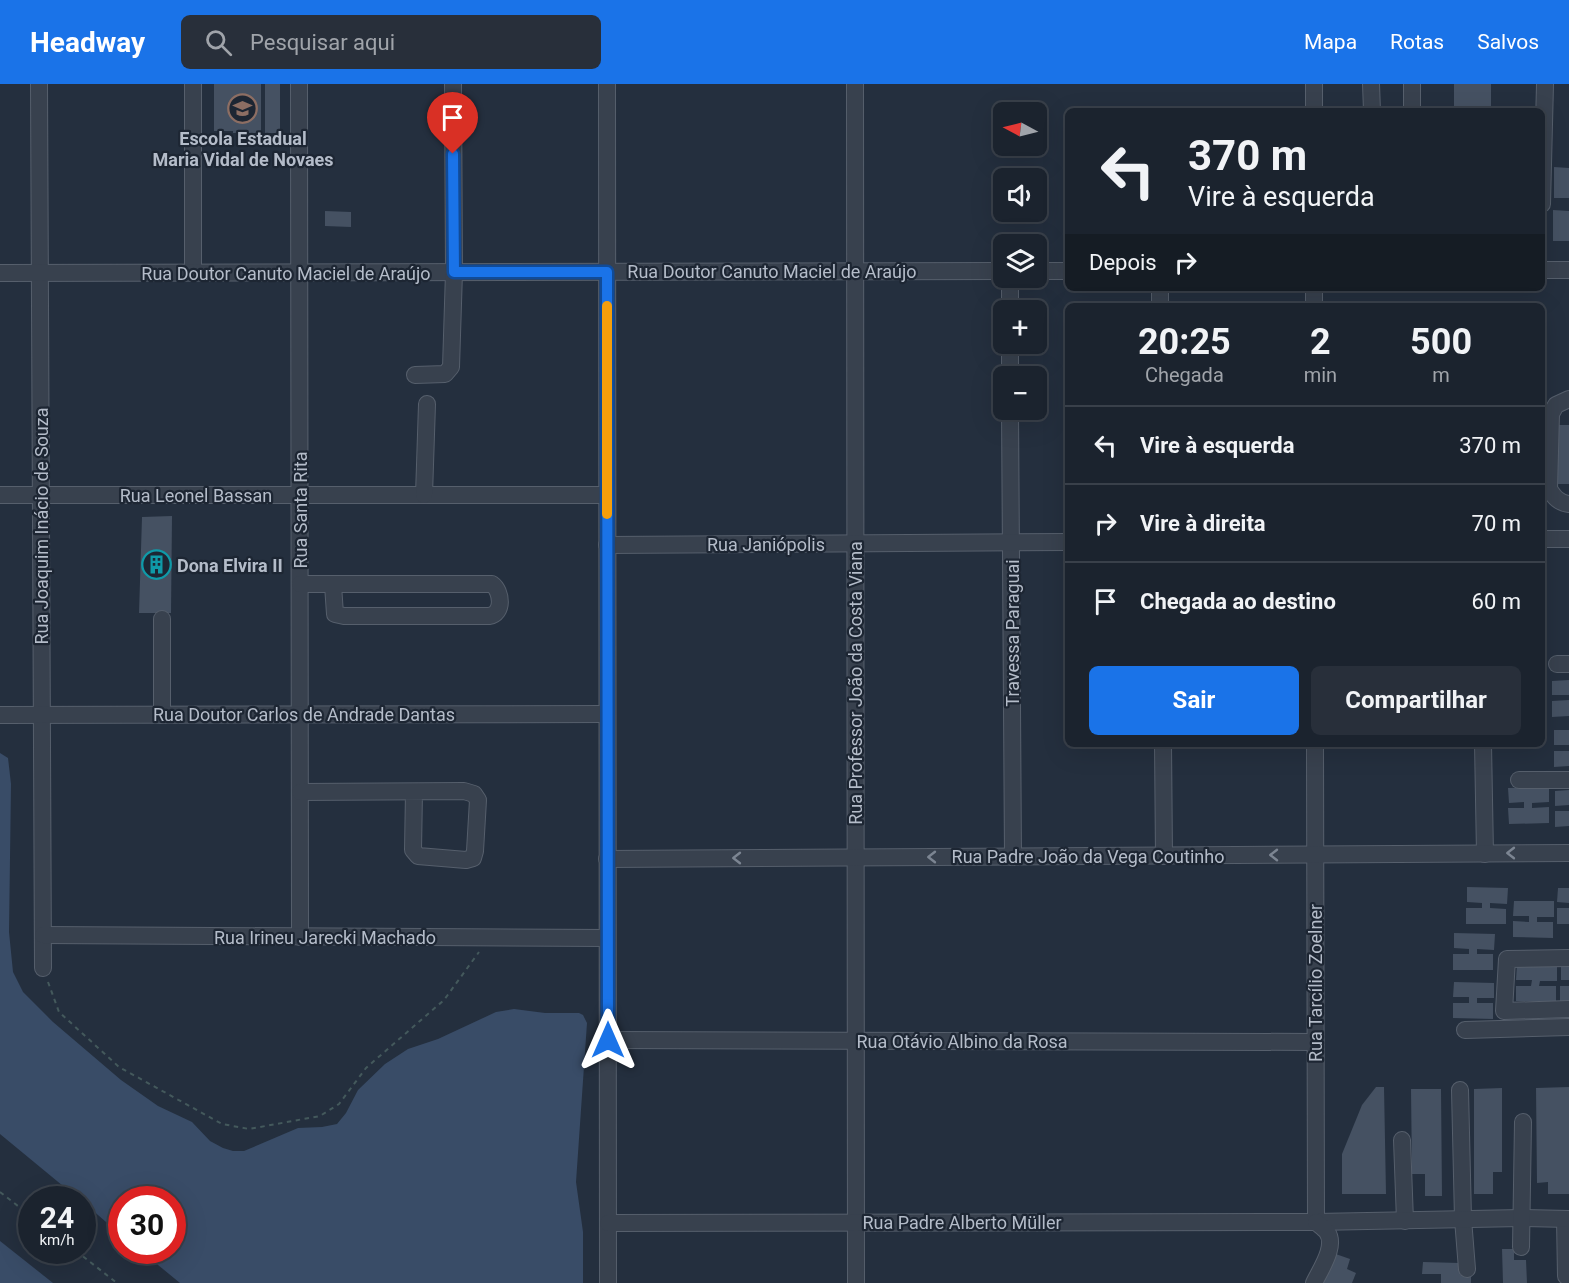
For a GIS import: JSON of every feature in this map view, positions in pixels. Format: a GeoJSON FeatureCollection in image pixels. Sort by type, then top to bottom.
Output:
{"type":"FeatureCollection","features":[{"type":"Feature","properties":{"kind":"street","name":"Rua Joaquim Inácio de Souza"},"geometry":{"type":"LineString","coordinates":[[39,84],[43,968]]}},
{"type":"Feature","properties":{"kind":"street"},"geometry":{"type":"LineString","coordinates":[[193,84],[193,273]]}},
{"type":"Feature","properties":{"kind":"street","name":"Rua Santa Rita"},"geometry":{"type":"LineString","coordinates":[[299,84],[300,937]]}},
{"type":"Feature","properties":{"kind":"street"},"geometry":{"type":"LineString","coordinates":[[416,375],[445,374],[451,367],[454,272],[453,84]]}},
{"type":"Feature","properties":{"kind":"street"},"geometry":{"type":"LineString","coordinates":[[607,84],[608,1283]]}},
{"type":"Feature","properties":{"kind":"street","name":"Rua Professor João da Costa Viana"},"geometry":{"type":"LineString","coordinates":[[855,84],[856,1283]]}},
{"type":"Feature","properties":{"kind":"street"},"geometry":{"type":"LineString","coordinates":[[1314,84],[1314,108]]}},
{"type":"Feature","properties":{"kind":"street"},"geometry":{"type":"LineString","coordinates":[[1371,84],[1372,108]]}},
{"type":"Feature","properties":{"kind":"street"},"geometry":{"type":"LineString","coordinates":[[1412,84],[1412,108]]}},
{"type":"Feature","properties":{"kind":"street"},"geometry":{"type":"LineString","coordinates":[[1544,108],[1545,84]]}},
{"type":"Feature","properties":{"kind":"street"},"geometry":{"type":"LineString","coordinates":[[1545,270],[1569,270]]}},
{"type":"Feature","properties":{"kind":"street","name":"Rua Doutor Canuto Maciel de Araújo"},"geometry":{"type":"LineString","coordinates":[[0,273],[993,271]]}},
{"type":"Feature","properties":{"kind":"street"},"geometry":{"type":"LineString","coordinates":[[1047,271],[1065,271]]}},
{"type":"Feature","properties":{"kind":"street"},"geometry":{"type":"LineString","coordinates":[[1569,399],[1556,405],[1551,414],[1550,489],[1554,497],[1563,504],[1569,504]]}},
{"type":"Feature","properties":{"kind":"street"},"geometry":{"type":"LineString","coordinates":[[424,495],[427,404]]}},
{"type":"Feature","properties":{"kind":"street","name":"Travessa Paraguai"},"geometry":{"type":"LineString","coordinates":[[1010,420],[1013,857]]}},
{"type":"Feature","properties":{"kind":"street","name":"Rua Leonel Bassan"},"geometry":{"type":"LineString","coordinates":[[0,495],[607,495]]}},
{"type":"Feature","properties":{"kind":"street"},"geometry":{"type":"LineString","coordinates":[[1545,539],[1569,539]]}},
{"type":"Feature","properties":{"kind":"street","name":"Rua Janiópolis"},"geometry":{"type":"LineString","coordinates":[[607,544],[1065,542]]}},
{"type":"Feature","properties":{"kind":"street"},"geometry":{"type":"LineString","coordinates":[[300,584],[492,584],[500,594],[498,612],[489,616],[337,616],[334,611],[333,585]]}},
{"type":"Feature","properties":{"kind":"street"},"geometry":{"type":"LineString","coordinates":[[162,619],[162,715]]}},
{"type":"Feature","properties":{"kind":"street","name":"Rua Doutor Carlos de Andrade Dantas"},"geometry":{"type":"LineString","coordinates":[[0,715],[607,714]]}},
{"type":"Feature","properties":{"kind":"street"},"geometry":{"type":"LineString","coordinates":[[1163,747],[1164,856]]}},
{"type":"Feature","properties":{"kind":"street","name":"Rua Tarcílio Zoelner"},"geometry":{"type":"LineString","coordinates":[[1315,747],[1316,1222]]}},
{"type":"Feature","properties":{"kind":"street"},"geometry":{"type":"LineString","coordinates":[[1483,747],[1485,854]]}},
{"type":"Feature","properties":{"kind":"street"},"geometry":{"type":"LineString","coordinates":[[1520,780],[1569,780]]}},
{"type":"Feature","properties":{"kind":"street"},"geometry":{"type":"LineString","coordinates":[[300,792],[464,791],[474,794],[478,800],[473,858],[466,860],[418,856],[413,850],[414,792]]}},
{"type":"Feature","properties":{"kind":"street","name":"Rua Padre João da Vega Coutinho"},"geometry":{"type":"LineString","coordinates":[[608,859],[1569,853]]}},
{"type":"Feature","properties":{"kind":"street","name":"Rua Irineu Jarecki Machado"},"geometry":{"type":"LineString","coordinates":[[43,935],[608,938]]}},
{"type":"Feature","properties":{"kind":"street"},"geometry":{"type":"LineString","coordinates":[[1569,958],[1508,959],[1504,1011],[1569,1010]]}},
{"type":"Feature","properties":{"kind":"street"},"geometry":{"type":"LineString","coordinates":[[1465,1030],[1569,1028]]}},
{"type":"Feature","properties":{"kind":"street","name":"Rua Otávio Albino da Rosa"},"geometry":{"type":"LineString","coordinates":[[608,1040],[1316,1042]]}},
{"type":"Feature","properties":{"kind":"street"},"geometry":{"type":"LineString","coordinates":[[1460,1090],[1463,1219],[1467,1269]]}},
{"type":"Feature","properties":{"kind":"street"},"geometry":{"type":"LineString","coordinates":[[1521,1247],[1523,1122]]}},
{"type":"Feature","properties":{"kind":"street"},"geometry":{"type":"LineString","coordinates":[[1402,1140],[1404,1221]]}},
{"type":"Feature","properties":{"kind":"street"},"geometry":{"type":"LineString","coordinates":[[1566,1276],[1567,1219]]}},
{"type":"Feature","properties":{"kind":"street","name":"Rua Padre Alberto Müller"},"geometry":{"type":"LineString","coordinates":[[608,1223],[1316,1222],[1567,1219]]}},
{"type":"Feature","properties":{"kind":"street"},"geometry":{"type":"LineString","coordinates":[[1314,1283],[1330,1248],[1328,1233],[1316,1222]]}},
{"type":"Feature","properties":{"kind":"path"},"geometry":{"type":"LineString","coordinates":[[43,968],[59,1012],[118,1067],[222,1124],[249,1129],[320,1116],[339,1104],[366,1068],[444,1000],[489,938]]}},
{"type":"Feature","properties":{"kind":"path"},"geometry":{"type":"LineString","coordinates":[[0,1192],[18,1206]]}},
{"type":"Feature","properties":{"kind":"path"},"geometry":{"type":"LineString","coordinates":[[93,1264],[117,1283]]}},
{"type":"Feature","properties":{"kind":"water"},"geometry":{"type":"Polygon","coordinates":[[[0,753],[8,758],[11,784],[9,932],[13,972],[23,992],[53,1022],[121,1080],[158,1106],[192,1122],[210,1141],[223,1148],[244,1151],[298,1128],[337,1124],[346,1113],[358,1090],[385,1064],[408,1049],[438,1039],[496,1012],[514,1009],[583,1015],[587,1023],[576,1182],[583,1232],[583,1283],[180,1283],[157,1264],[186,1264],[186,1186],[108,1186],[108,1224],[96,1213],[96,1186],[63,1186],[0,1134],[0,753]]]}},
{"type":"Feature","properties":{"kind":"water"},"geometry":{"type":"Polygon","coordinates":[[[0,1241],[18,1255],[18,1264],[29,1264],[53,1283],[0,1283],[0,1241]]]}},
{"type":"Feature","properties":{"kind":"building","name":"Escola Estadual Maria Vidal de Novaes"},"geometry":{"type":"Polygon","coordinates":[[[214,84],[261,84],[261,133],[214,131],[214,84]]]}},
{"type":"Feature","properties":{"kind":"building"},"geometry":{"type":"Polygon","coordinates":[[[265,84],[280,84],[280,133],[265,133],[265,84]]]}},
{"type":"Feature","properties":{"kind":"building"},"geometry":{"type":"Polygon","coordinates":[[[1454,84],[1491,84],[1491,108],[1454,108],[1454,84]]]}},
{"type":"Feature","properties":{"kind":"building"},"geometry":{"type":"Polygon","coordinates":[[[1554,167],[1569,168],[1569,198],[1554,198],[1554,167]]]}},
{"type":"Feature","properties":{"kind":"building"},"geometry":{"type":"Polygon","coordinates":[[[1553,210],[1569,211],[1569,241],[1553,241],[1553,210]]]}},
{"type":"Feature","properties":{"kind":"building"},"geometry":{"type":"Polygon","coordinates":[[[325,211],[351,212],[351,227],[325,226],[325,211]]]}},
{"type":"Feature","properties":{"kind":"building"},"geometry":{"type":"Polygon","coordinates":[[[1551,425],[1569,425],[1569,484],[1551,484],[1551,425]]]}},
{"type":"Feature","properties":{"kind":"building","name":"Dona Elvira II"},"geometry":{"type":"Polygon","coordinates":[[[172,516],[171,613],[139,613],[142,517],[172,516]]]}},
{"type":"Feature","properties":{"kind":"building"},"geometry":{"type":"Polygon","coordinates":[[[1569,680],[1569,695],[1552,695],[1552,681],[1569,680]]]}},
{"type":"Feature","properties":{"kind":"building"},"geometry":{"type":"Polygon","coordinates":[[[1569,700],[1569,716],[1552,717],[1552,701],[1569,700]]]}},
{"type":"Feature","properties":{"kind":"building"},"geometry":{"type":"Polygon","coordinates":[[[1554,730],[1569,730],[1569,745],[1554,745],[1554,730]]]}},
{"type":"Feature","properties":{"kind":"building"},"geometry":{"type":"Polygon","coordinates":[[[1554,751],[1569,751],[1569,766],[1554,767],[1554,751]]]}},
{"type":"Feature","properties":{"kind":"building"},"geometry":{"type":"Polygon","coordinates":[[[1549,787],[1549,802],[1532,803],[1532,808],[1549,807],[1549,823],[1509,824],[1508,808],[1524,808],[1524,802],[1509,803],[1508,788],[1549,787]]]}},
{"type":"Feature","properties":{"kind":"building"},"geometry":{"type":"Polygon","coordinates":[[[1569,790],[1569,805],[1555,806],[1555,791],[1569,790]]]}},
{"type":"Feature","properties":{"kind":"building"},"geometry":{"type":"Polygon","coordinates":[[[1555,811],[1569,811],[1569,826],[1555,827],[1555,811]]]}},
{"type":"Feature","properties":{"kind":"building"},"geometry":{"type":"Polygon","coordinates":[[[1467,887],[1508,888],[1507,904],[1490,903],[1490,908],[1506,909],[1506,924],[1466,924],[1466,908],[1482,908],[1482,903],[1467,902],[1467,887]]]}},
{"type":"Feature","properties":{"kind":"building"},"geometry":{"type":"Polygon","coordinates":[[[1558,888],[1569,888],[1569,903],[1557,902],[1558,888]]]}},
{"type":"Feature","properties":{"kind":"building"},"geometry":{"type":"Polygon","coordinates":[[[1514,901],[1554,901],[1554,917],[1537,917],[1537,922],[1553,922],[1553,938],[1513,937],[1513,921],[1529,922],[1529,916],[1513,916],[1514,901]]]}},
{"type":"Feature","properties":{"kind":"building"},"geometry":{"type":"Polygon","coordinates":[[[1557,908],[1569,908],[1569,924],[1557,924],[1557,908]]]}},
{"type":"Feature","properties":{"kind":"building"},"geometry":{"type":"Polygon","coordinates":[[[1454,933],[1495,934],[1494,950],[1477,949],[1477,954],[1493,954],[1493,970],[1453,970],[1453,954],[1469,954],[1469,949],[1454,948],[1454,933]]]}},
{"type":"Feature","properties":{"kind":"building"},"geometry":{"type":"Polygon","coordinates":[[[1517,965],[1557,966],[1557,981],[1540,981],[1539,986],[1556,986],[1556,1002],[1516,1001],[1516,986],[1531,986],[1532,980],[1516,980],[1517,965]]]}},
{"type":"Feature","properties":{"kind":"building"},"geometry":{"type":"Polygon","coordinates":[[[1561,965],[1569,965],[1569,980],[1561,980],[1561,965]]]}},
{"type":"Feature","properties":{"kind":"building"},"geometry":{"type":"Polygon","coordinates":[[[1454,982],[1494,983],[1494,998],[1477,998],[1477,1003],[1493,1003],[1493,1019],[1453,1018],[1453,1003],[1469,1003],[1469,997],[1453,997],[1454,982]]]}},
{"type":"Feature","properties":{"kind":"building"},"geometry":{"type":"Polygon","coordinates":[[[1560,986],[1569,986],[1569,1001],[1560,1001],[1560,986]]]}},
{"type":"Feature","properties":{"kind":"building"},"geometry":{"type":"Polygon","coordinates":[[[1376,1087],[1384,1087],[1386,1194],[1342,1194],[1342,1154],[1362,1105],[1376,1087]]]}},
{"type":"Feature","properties":{"kind":"building"},"geometry":{"type":"Polygon","coordinates":[[[1569,1087],[1569,1194],[1548,1194],[1548,1182],[1537,1183],[1536,1088],[1569,1087]]]}},
{"type":"Feature","properties":{"kind":"building"},"geometry":{"type":"Polygon","coordinates":[[[1502,1088],[1502,1172],[1493,1172],[1493,1194],[1474,1194],[1474,1089],[1502,1088]]]}},
{"type":"Feature","properties":{"kind":"building"},"geometry":{"type":"Polygon","coordinates":[[[1411,1089],[1441,1089],[1442,1196],[1425,1196],[1425,1174],[1412,1174],[1411,1089]]]}},
{"type":"Feature","properties":{"kind":"building"},"geometry":{"type":"Polygon","coordinates":[[[1502,1249],[1514,1249],[1514,1260],[1526,1260],[1527,1283],[1503,1283],[1502,1249]]]}},
{"type":"Feature","properties":{"kind":"building"},"geometry":{"type":"Polygon","coordinates":[[[1330,1252],[1350,1259],[1347,1269],[1356,1273],[1352,1283],[1318,1283],[1330,1252]]]}},
{"type":"Feature","properties":{"kind":"building"},"geometry":{"type":"Polygon","coordinates":[[[1423,1262],[1460,1263],[1460,1275],[1471,1274],[1471,1283],[1441,1283],[1441,1274],[1422,1274],[1423,1262]]]}},
{"type":"Feature","properties":{"kind":"slow traffic"},"geometry":{"type":"LineString","coordinates":[[607,306],[607,514]]}},
{"type":"Feature","properties":{"kind":"place","name":"Escola Estadual Maria Vidal de Novaes"},"geometry":{"type":"Point","coordinates":[243,109]}},
{"type":"Feature","properties":{"kind":"place","name":"Dona Elvira II"},"geometry":{"type":"Point","coordinates":[156,565]}},
{"type":"Feature","properties":{"kind":"route"},"geometry":{"type":"LineString","coordinates":[[453,154],[454,272],[607,272],[608,1040]]}}]}
